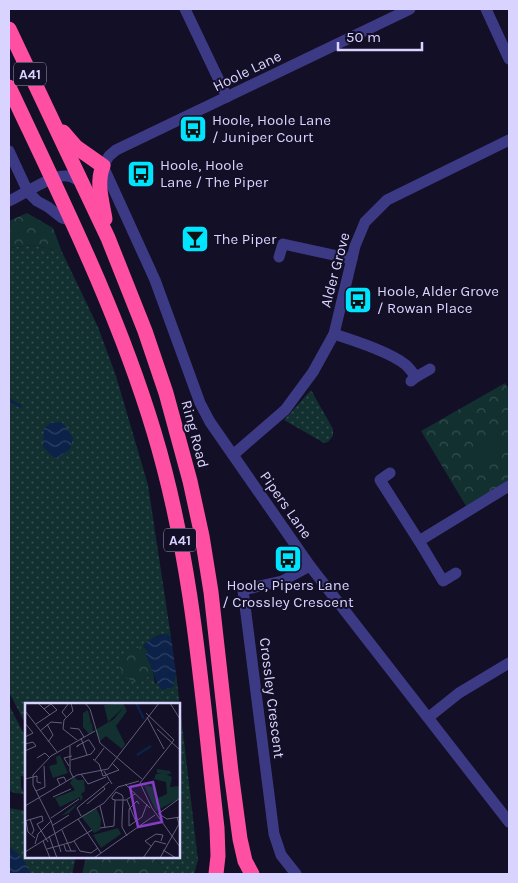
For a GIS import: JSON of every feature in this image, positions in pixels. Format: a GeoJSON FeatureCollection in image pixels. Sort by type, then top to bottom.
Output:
{"type":"FeatureCollection","features":[{"type":"Feature","properties":{"kind":"highway","name":"Ring Road"},"geometry":{"type":"LineString","coordinates":[[9,29],[108,238],[145,331],[166,393],[190,481],[202,536],[211,592],[240,839],[245,861],[252,874]]}},
{"type":"Feature","properties":{"kind":"highway","name":"A41"},"geometry":{"type":"LineString","coordinates":[[9,87],[73,221],[114,316],[155,433],[187,572],[217,828],[218,856],[216,874]]}},
{"type":"Feature","properties":{"kind":"highway"},"geometry":{"type":"LineString","coordinates":[[52,119],[76,147],[103,166],[99,182],[108,238]]}},
{"type":"Feature","properties":{"kind":"street"},"geometry":{"type":"LineString","coordinates":[[184,9],[227,97]]}},
{"type":"Feature","properties":{"kind":"street","name":"Hoole Lane"},"geometry":{"type":"LineString","coordinates":[[103,166],[109,156],[116,150],[410,9]]}},
{"type":"Feature","properties":{"kind":"street"},"geometry":{"type":"LineString","coordinates":[[486,9],[509,59]]}},
{"type":"Feature","properties":{"kind":"street","name":"Alder Grove"},"geometry":{"type":"LineString","coordinates":[[233,455],[285,410],[313,372],[334,334],[352,259],[365,222],[387,200],[509,140]]}},
{"type":"Feature","properties":{"kind":"street"},"geometry":{"type":"LineString","coordinates":[[9,151],[28,192],[37,201],[62,218],[73,221]]}},
{"type":"Feature","properties":{"kind":"street","name":"Pipers Lane"},"geometry":{"type":"LineString","coordinates":[[103,166],[155,280],[200,403],[210,422],[310,566],[509,822]]}},
{"type":"Feature","properties":{"kind":"street"},"geometry":{"type":"LineString","coordinates":[[9,202],[52,179],[68,176],[81,182]]}},
{"type":"Feature","properties":{"kind":"street"},"geometry":{"type":"LineString","coordinates":[[278,257],[283,244],[352,259]]}},
{"type":"Feature","properties":{"kind":"street"},"geometry":{"type":"LineString","coordinates":[[334,334],[400,361],[407,366],[414,379],[430,369]]}},
{"type":"Feature","properties":{"kind":"street"},"geometry":{"type":"LineString","coordinates":[[390,473],[380,480],[443,581],[456,573]]}},
{"type":"Feature","properties":{"kind":"street"},"geometry":{"type":"LineString","coordinates":[[419,541],[508,490]]}},
{"type":"Feature","properties":{"kind":"street","name":"Crossley Crescent"},"geometry":{"type":"LineString","coordinates":[[296,874],[281,854],[274,834],[243,590],[282,581],[310,566]]}},
{"type":"Feature","properties":{"kind":"street"},"geometry":{"type":"LineString","coordinates":[[429,717],[458,693],[509,663]]}},
{"type":"Feature","properties":{"kind":"green space"},"geometry":{"type":"Polygon","coordinates":[[[27,213],[53,228],[62,252],[33,245],[9,248],[9,221],[27,213]]]}},
{"type":"Feature","properties":{"kind":"green space"},"geometry":{"type":"Polygon","coordinates":[[[33,245],[62,252],[98,327],[116,376],[148,485],[171,637],[159,635],[141,647],[128,652],[138,683],[153,673],[155,683],[173,687],[176,673],[180,703],[25,703],[25,723],[9,692],[9,248],[33,245]]]}},
{"type":"Feature","properties":{"kind":"green space"},"geometry":{"type":"Polygon","coordinates":[[[505,383],[509,390],[509,480],[466,506],[421,431],[505,383]]]}},
{"type":"Feature","properties":{"kind":"green space"},"geometry":{"type":"Polygon","coordinates":[[[311,390],[333,429],[333,436],[328,442],[324,443],[284,420],[311,390]]]}},
{"type":"Feature","properties":{"kind":"green space"},"geometry":{"type":"Polygon","coordinates":[[[500,434],[509,450],[483,468],[473,453],[500,434]]]}},
{"type":"Feature","properties":{"kind":"green space"},"geometry":{"type":"Polygon","coordinates":[[[143,646],[148,651],[153,673],[138,683],[127,678],[119,665],[123,656],[131,650],[143,646]]]}},
{"type":"Feature","properties":{"kind":"green space"},"geometry":{"type":"Polygon","coordinates":[[[9,705],[25,736],[25,777],[21,776],[21,787],[24,794],[14,793],[9,790],[9,705]]]}},
{"type":"Feature","properties":{"kind":"green space"},"geometry":{"type":"Polygon","coordinates":[[[180,707],[198,860],[194,874],[169,874],[154,858],[180,858],[180,707]]]}},
{"type":"Feature","properties":{"kind":"green space"},"geometry":{"type":"Polygon","coordinates":[[[9,808],[25,811],[25,858],[76,858],[72,874],[9,874],[9,808]]]}},
{"type":"Feature","properties":{"kind":"green space"},"geometry":{"type":"Polygon","coordinates":[[[86,858],[154,858],[169,874],[82,874],[86,858]]]}},
{"type":"Feature","properties":{"kind":"water"},"geometry":{"type":"Polygon","coordinates":[[[61,422],[73,438],[70,449],[56,459],[43,447],[44,428],[51,423],[61,422]]]}},
{"type":"Feature","properties":{"kind":"water"},"geometry":{"type":"Polygon","coordinates":[[[167,634],[171,637],[176,673],[173,687],[162,690],[145,655],[148,651],[143,646],[160,635],[167,634]]]}},
{"type":"Feature","properties":{"kind":"water"},"geometry":{"type":"Polygon","coordinates":[[[9,847],[17,852],[31,874],[9,874],[9,847]]]}},
{"type":"Feature","properties":{"kind":"waterway"},"geometry":{"type":"LineString","coordinates":[[9,400],[20,406]]}},
{"type":"Feature","properties":{"kind":"place","name":"Hoole, Hoole Lane / Juniper Court"},"geometry":{"type":"Point","coordinates":[193,129]}},
{"type":"Feature","properties":{"kind":"place","name":"Hoole, Hoole Lane / The Piper"},"geometry":{"type":"Point","coordinates":[141,174]}},
{"type":"Feature","properties":{"kind":"place","name":"The Piper"},"geometry":{"type":"Point","coordinates":[195,239]}},
{"type":"Feature","properties":{"kind":"place","name":"Hoole, Alder Grove / Rowan Place"},"geometry":{"type":"Point","coordinates":[358,300]}},
{"type":"Feature","properties":{"kind":"place","name":"Hoole, Pipers Lane / Crossley Crescent"},"geometry":{"type":"Point","coordinates":[288,559]}}]}
